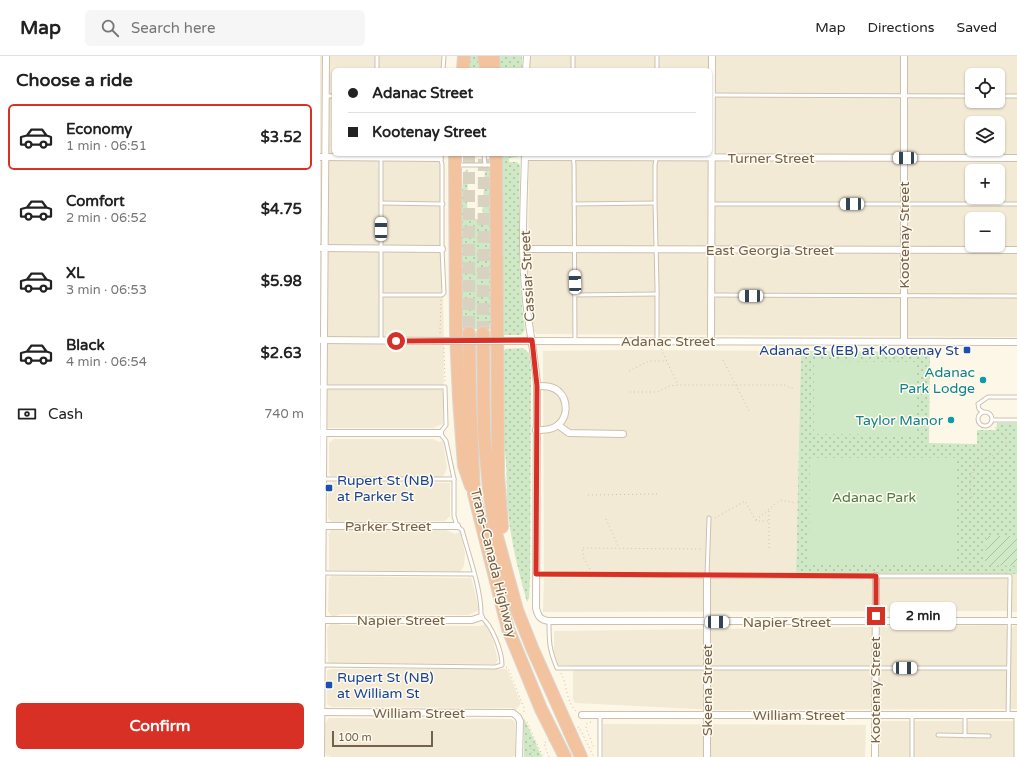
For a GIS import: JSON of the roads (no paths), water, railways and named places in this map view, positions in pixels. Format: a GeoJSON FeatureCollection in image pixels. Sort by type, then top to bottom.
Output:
{"type":"FeatureCollection","features":[{"type":"Feature","properties":{"kind":"highway"},"geometry":{"type":"LineString","coordinates":[[463,68],[464,56]]}},
{"type":"Feature","properties":{"kind":"highway"},"geometry":{"type":"LineString","coordinates":[[484,56],[486,68]]}},
{"type":"Feature","properties":{"kind":"highway"},"geometry":{"type":"LineString","coordinates":[[493,56],[494,68]]}},
{"type":"Feature","properties":{"kind":"highway"},"geometry":{"type":"LineString","coordinates":[[455,160],[456,333],[459,399],[464,466],[474,494]]}},
{"type":"Feature","properties":{"kind":"highway"},"geometry":{"type":"LineString","coordinates":[[492,161],[498,475],[507,574]]}},
{"type":"Feature","properties":{"kind":"highway","name":"Trans-Canada Highway"},"geometry":{"type":"LineString","coordinates":[[469,333],[474,494],[508,629],[541,709],[565,757]]}},
{"type":"Feature","properties":{"kind":"highway","name":"Trans-Canada Highway"},"geometry":{"type":"LineString","coordinates":[[483,333],[484,433],[489,490],[496,533],[517,610],[533,650],[581,757]]}},
{"type":"Feature","properties":{"kind":"street"},"geometry":{"type":"LineString","coordinates":[[321,757],[322,203],[326,56]]}},
{"type":"Feature","properties":{"kind":"street"},"geometry":{"type":"LineString","coordinates":[[526,56],[526,68]]}},
{"type":"Feature","properties":{"kind":"street"},"geometry":{"type":"LineString","coordinates":[[711,341],[712,56]]}},
{"type":"Feature","properties":{"kind":"street","name":"Kootenay Street"},"geometry":{"type":"LineString","coordinates":[[904,56],[904,341]]}},
{"type":"Feature","properties":{"kind":"street"},"geometry":{"type":"LineString","coordinates":[[323,158],[439,156]]}},
{"type":"Feature","properties":{"kind":"street","name":"Cassiar Street"},"geometry":{"type":"LineString","coordinates":[[525,156],[525,299],[532,340],[537,386],[536,608],[537,613],[542,619],[548,621]]}},
{"type":"Feature","properties":{"kind":"street","name":"Turner Street"},"geometry":{"type":"LineString","coordinates":[[657,156],[712,158],[1017,158]]}},
{"type":"Feature","properties":{"kind":"street"},"geometry":{"type":"LineString","coordinates":[[323,248],[442,248]]}},
{"type":"Feature","properties":{"kind":"street","name":"East Georgia Street"},"geometry":{"type":"LineString","coordinates":[[524,248],[711,250],[1017,250]]}},
{"type":"Feature","properties":{"kind":"street","name":"Adanac Street"},"geometry":{"type":"LineString","coordinates":[[322,340],[1017,342]]}},
{"type":"Feature","properties":{"kind":"street"},"geometry":{"type":"LineString","coordinates":[[536,430],[551,429],[558,425],[564,418],[566,410],[562,395],[557,390],[550,387],[537,386]]}},
{"type":"Feature","properties":{"kind":"street"},"geometry":{"type":"LineString","coordinates":[[558,425],[569,433],[623,434]]}},
{"type":"Feature","properties":{"kind":"street"},"geometry":{"type":"LineString","coordinates":[[322,433],[440,433]]}},
{"type":"Feature","properties":{"kind":"street","name":"Parker Street"},"geometry":{"type":"LineString","coordinates":[[322,526],[457,526]]}},
{"type":"Feature","properties":{"kind":"street","name":"Skeena Street"},"geometry":{"type":"LineString","coordinates":[[707,576],[707,757]]}},
{"type":"Feature","properties":{"kind":"street","name":"Kootenay Street"},"geometry":{"type":"LineString","coordinates":[[875,757],[876,576]]}},
{"type":"Feature","properties":{"kind":"street","name":"Napier Street"},"geometry":{"type":"LineString","coordinates":[[321,620],[472,620],[481,617]]}},
{"type":"Feature","properties":{"kind":"street","name":"Napier Street"},"geometry":{"type":"LineString","coordinates":[[548,621],[1017,622]]}},
{"type":"Feature","properties":{"kind":"street","name":"William Street"},"geometry":{"type":"LineString","coordinates":[[321,712],[511,713],[517,716],[520,722],[520,757]]}},
{"type":"Feature","properties":{"kind":"street","name":"William Street"},"geometry":{"type":"LineString","coordinates":[[582,715],[600,718],[707,715],[1016,715]]}},
{"type":"Feature","properties":{"kind":"lane"},"geometry":{"type":"LineString","coordinates":[[377,56],[377,68]]}},
{"type":"Feature","properties":{"kind":"lane"},"geometry":{"type":"LineString","coordinates":[[443,68],[444,56]]}},
{"type":"Feature","properties":{"kind":"lane"},"geometry":{"type":"LineString","coordinates":[[573,56],[573,68]]}},
{"type":"Feature","properties":{"kind":"lane"},"geometry":{"type":"LineString","coordinates":[[657,56],[657,68]]}},
{"type":"Feature","properties":{"kind":"lane"},"geometry":{"type":"LineString","coordinates":[[712,95],[965,96]]}},
{"type":"Feature","properties":{"kind":"lane"},"geometry":{"type":"LineString","coordinates":[[325,96],[332,96]]}},
{"type":"Feature","properties":{"kind":"lane"},"geometry":{"type":"LineString","coordinates":[[1005,96],[1017,96]]}},
{"type":"Feature","properties":{"kind":"lane"},"geometry":{"type":"LineString","coordinates":[[382,295],[442,295],[444,293],[442,248],[442,164],[439,156]]}},
{"type":"Feature","properties":{"kind":"lane"},"geometry":{"type":"LineString","coordinates":[[573,156],[575,341]]}},
{"type":"Feature","properties":{"kind":"lane"},"geometry":{"type":"LineString","coordinates":[[657,156],[655,204],[657,341]]}},
{"type":"Feature","properties":{"kind":"lane"},"geometry":{"type":"LineString","coordinates":[[381,158],[381,340]]}},
{"type":"Feature","properties":{"kind":"lane"},"geometry":{"type":"LineString","coordinates":[[455,160],[492,161]]}},
{"type":"Feature","properties":{"kind":"lane"},"geometry":{"type":"LineString","coordinates":[[381,203],[443,204]]}},
{"type":"Feature","properties":{"kind":"lane"},"geometry":{"type":"LineString","coordinates":[[574,204],[655,204]]}},
{"type":"Feature","properties":{"kind":"lane"},"geometry":{"type":"LineString","coordinates":[[712,204],[1017,204]]}},
{"type":"Feature","properties":{"kind":"lane"},"geometry":{"type":"LineString","coordinates":[[575,295],[657,294]]}},
{"type":"Feature","properties":{"kind":"lane"},"geometry":{"type":"LineString","coordinates":[[711,295],[1017,296]]}},
{"type":"Feature","properties":{"kind":"lane"},"geometry":{"type":"LineString","coordinates":[[321,666],[502,665],[502,658],[490,627],[481,617],[481,606],[474,574],[462,530],[457,526],[454,516],[454,479],[446,441],[440,433],[446,426],[445,387],[322,387]]}},
{"type":"Feature","properties":{"kind":"lane"},"geometry":{"type":"LineString","coordinates":[[992,420],[990,414],[979,409],[978,404],[988,397],[1017,397]]}},
{"type":"Feature","properties":{"kind":"lane"},"geometry":{"type":"LineString","coordinates":[[983,412],[978,416],[978,423],[984,426],[990,424],[992,420]]}},
{"type":"Feature","properties":{"kind":"lane"},"geometry":{"type":"LineString","coordinates":[[992,420],[1017,420]]}},
{"type":"Feature","properties":{"kind":"lane"},"geometry":{"type":"LineString","coordinates":[[322,479],[454,479]]}},
{"type":"Feature","properties":{"kind":"lane"},"geometry":{"type":"LineString","coordinates":[[707,576],[709,520]]}},
{"type":"Feature","properties":{"kind":"lane"},"geometry":{"type":"LineString","coordinates":[[322,573],[474,574]]}},
{"type":"Feature","properties":{"kind":"lane"},"geometry":{"type":"LineString","coordinates":[[536,574],[707,576],[1010,576],[1008,715]]}},
{"type":"Feature","properties":{"kind":"lane"},"geometry":{"type":"LineString","coordinates":[[548,621],[549,646],[558,668],[1008,668]]}},
{"type":"Feature","properties":{"kind":"lane"},"geometry":{"type":"LineString","coordinates":[[912,715],[912,757]]}},
{"type":"Feature","properties":{"kind":"lane"},"geometry":{"type":"LineString","coordinates":[[964,736],[965,715]]}},
{"type":"Feature","properties":{"kind":"lane"},"geometry":{"type":"LineString","coordinates":[[1016,715],[1016,757]]}},
{"type":"Feature","properties":{"kind":"lane"},"geometry":{"type":"LineString","coordinates":[[600,718],[600,757]]}},
{"type":"Feature","properties":{"kind":"lane"},"geometry":{"type":"LineString","coordinates":[[938,735],[989,736]]}},
{"type":"Feature","properties":{"kind":"tunnel"},"geometry":{"type":"LineString","coordinates":[[469,156],[469,333]]}},
{"type":"Feature","properties":{"kind":"tunnel"},"geometry":{"type":"LineString","coordinates":[[483,333],[484,156]]}},
{"type":"Feature","properties":{"kind":"place","name":"Adanac St (EB) at Kootenay St"},"geometry":{"type":"Point","coordinates":[967,350]}},
{"type":"Feature","properties":{"kind":"place","name":"Adanac Park Lodge"},"geometry":{"type":"Point","coordinates":[983,380]}},
{"type":"Feature","properties":{"kind":"place","name":"Taylor Manor"},"geometry":{"type":"Point","coordinates":[951,420]}},
{"type":"Feature","properties":{"kind":"place","name":"Rupert St (NB) at Parker St"},"geometry":{"type":"Point","coordinates":[329,488]}},
{"type":"Feature","properties":{"kind":"place","name":"Rupert St (NB) at William St"},"geometry":{"type":"Point","coordinates":[329,685]}},
{"type":"Feature","properties":{"kind":"park label","name":"Adanac Park"},"geometry":{"type":"Point","coordinates":[874,497]}}]}
